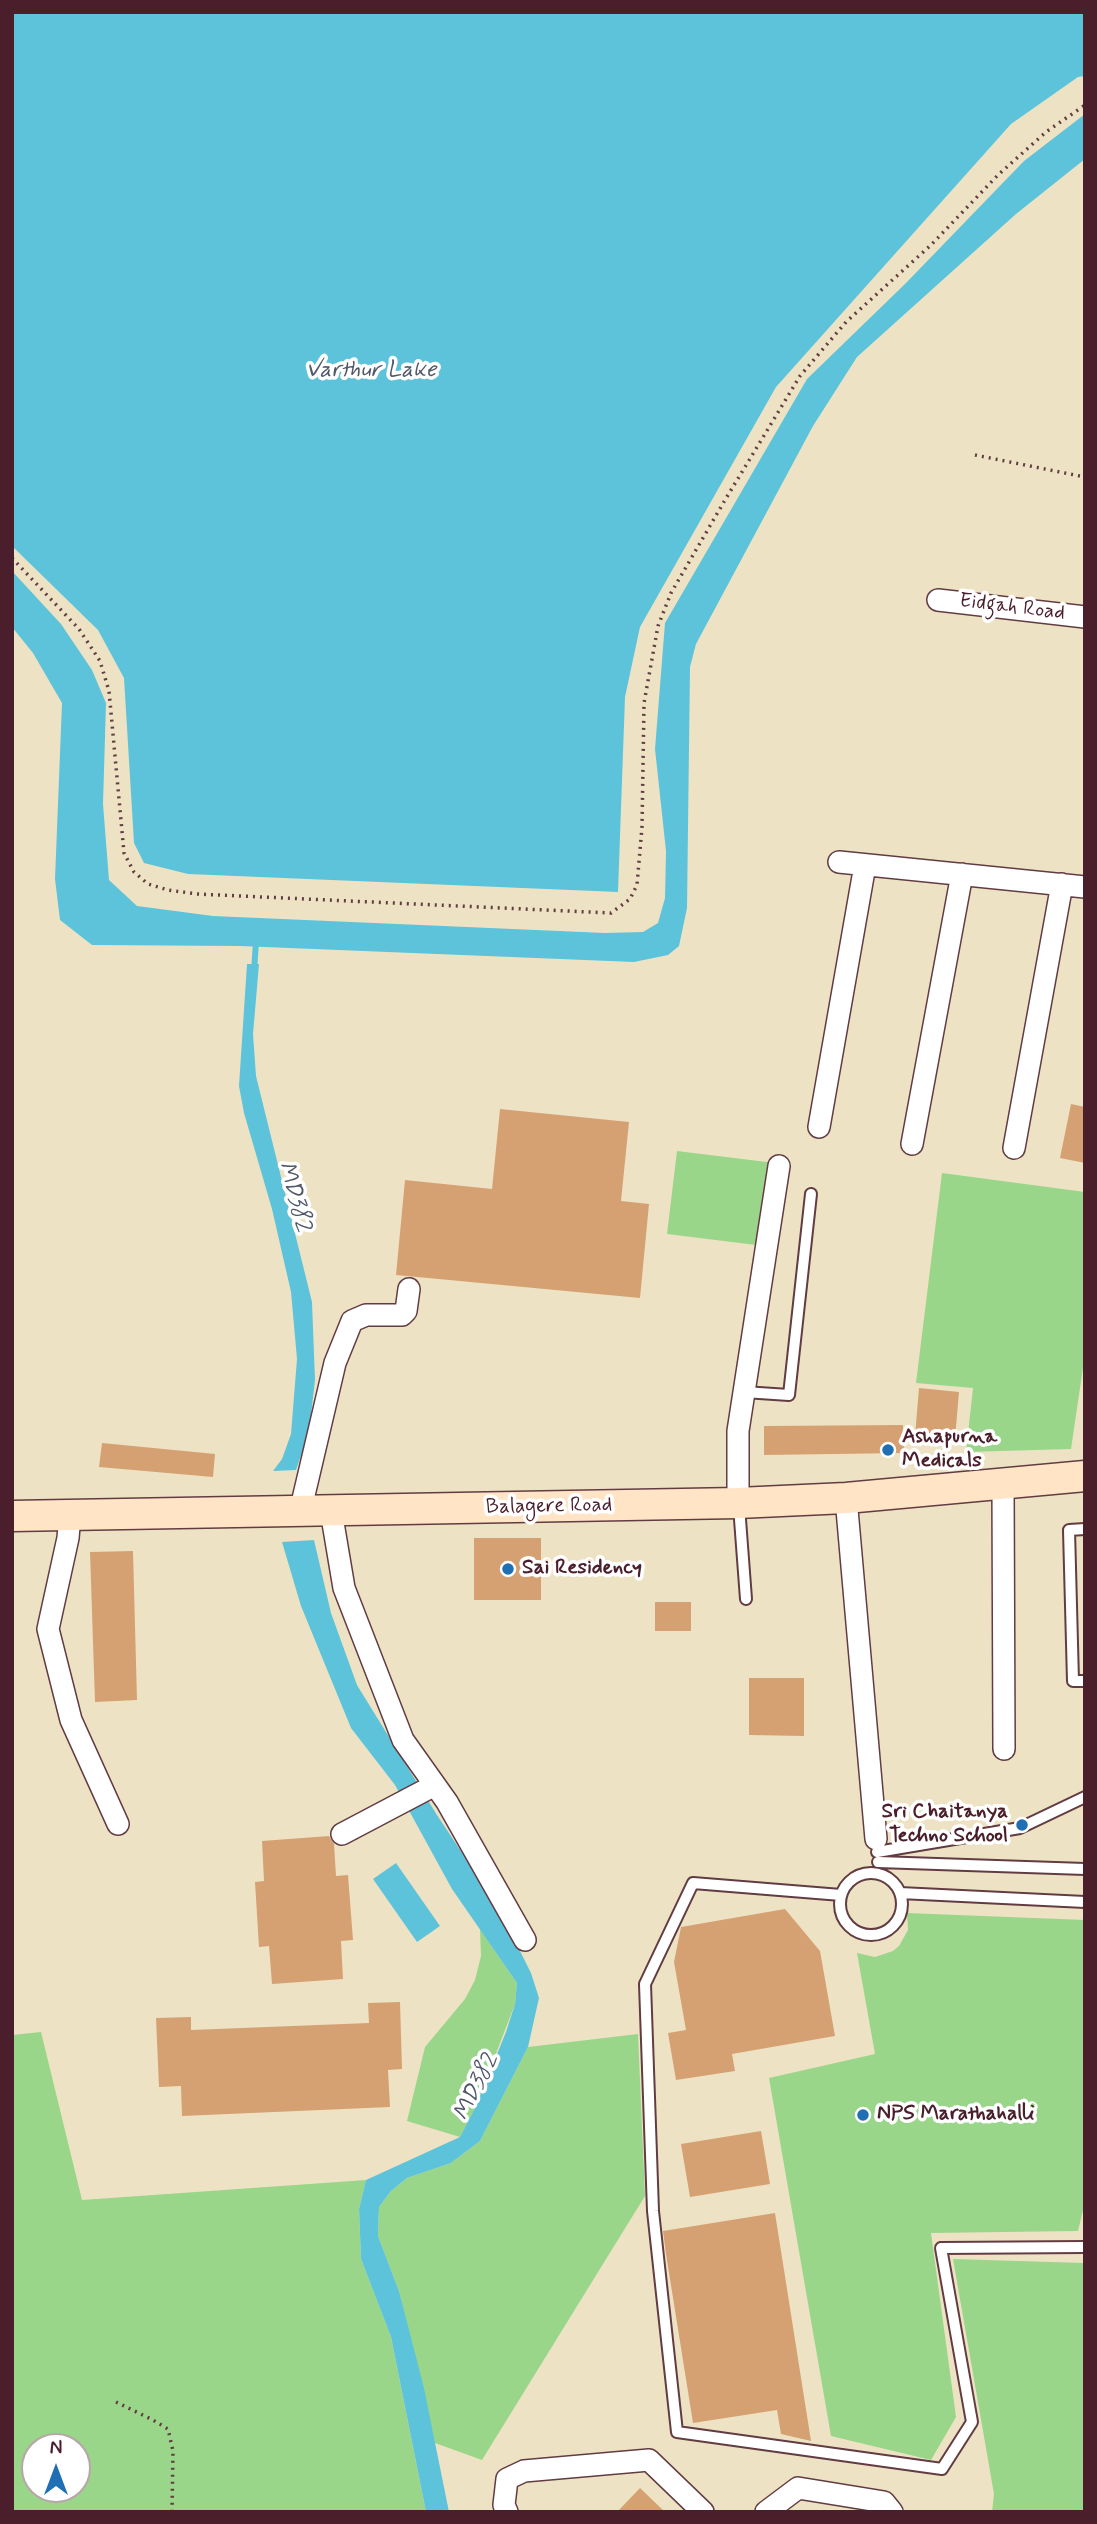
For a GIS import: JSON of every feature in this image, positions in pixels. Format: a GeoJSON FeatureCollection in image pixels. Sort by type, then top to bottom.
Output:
{"type":"FeatureCollection","features":[{"type":"Feature","properties":{"kind":"street","name":"Eidgah Road"},"geometry":{"type":"LineString","coordinates":[[938,600],[1085,617]]}},
{"type":"Feature","properties":{"kind":"street"},"geometry":{"type":"LineString","coordinates":[[839,862],[1085,887]]}},
{"type":"Feature","properties":{"kind":"street"},"geometry":{"type":"LineString","coordinates":[[819,1127],[865,865]]}},
{"type":"Feature","properties":{"kind":"street"},"geometry":{"type":"LineString","coordinates":[[912,1144],[962,874]]}},
{"type":"Feature","properties":{"kind":"street"},"geometry":{"type":"LineString","coordinates":[[1014,1148],[1062,884]]}},
{"type":"Feature","properties":{"kind":"street"},"geometry":{"type":"LineString","coordinates":[[738,1503],[738,1431],[779,1166]]}},
{"type":"Feature","properties":{"kind":"street"},"geometry":{"type":"LineString","coordinates":[[300,1512],[335,1363],[352,1321],[366,1315],[402,1315],[406,1311],[409,1289]]}},
{"type":"Feature","properties":{"kind":"street","name":"Balagere Road"},"geometry":{"type":"LineString","coordinates":[[12,1516],[738,1503],[846,1498],[1085,1476]]}},
{"type":"Feature","properties":{"kind":"street"},"geometry":{"type":"LineString","coordinates":[[1003,1483],[1003,1749]]}},
{"type":"Feature","properties":{"kind":"street"},"geometry":{"type":"LineString","coordinates":[[846,1498],[877,1851]]}},
{"type":"Feature","properties":{"kind":"street"},"geometry":{"type":"LineString","coordinates":[[331,1511],[344,1588],[403,1740],[430,1788],[447,1802],[525,1940]]}},
{"type":"Feature","properties":{"kind":"street"},"geometry":{"type":"LineString","coordinates":[[70,1515],[68,1538],[48,1629],[71,1720],[118,1824]]}},
{"type":"Feature","properties":{"kind":"street"},"geometry":{"type":"LineString","coordinates":[[342,1834],[430,1788]]}},
{"type":"Feature","properties":{"kind":"street"},"geometry":{"type":"LineString","coordinates":[[507,2512],[504,2505],[507,2479],[524,2471],[649,2460],[703,2512]]}},
{"type":"Feature","properties":{"kind":"street"},"geometry":{"type":"LineString","coordinates":[[766,2512],[798,2488],[884,2502],[892,2512]]}},
{"type":"Feature","properties":{"kind":"lane"},"geometry":{"type":"LineString","coordinates":[[744,1392],[789,1395],[811,1194]]}},
{"type":"Feature","properties":{"kind":"lane"},"geometry":{"type":"LineString","coordinates":[[738,1503],[746,1599]]}},
{"type":"Feature","properties":{"kind":"lane"},"geometry":{"type":"LineString","coordinates":[[1085,1529],[1069,1530],[1073,1681],[1085,1681]]}},
{"type":"Feature","properties":{"kind":"lane"},"geometry":{"type":"LineString","coordinates":[[877,1851],[1020,1828],[1085,1797]]}},
{"type":"Feature","properties":{"kind":"lane"},"geometry":{"type":"LineString","coordinates":[[877,1851],[1085,1869]]}},
{"type":"Feature","properties":{"kind":"lane"},"geometry":{"type":"LineString","coordinates":[[877,1851],[879,1874]]}},
{"type":"Feature","properties":{"kind":"lane"},"geometry":{"type":"LineString","coordinates":[[865,1874],[879,1874],[894,1884],[900,1893],[900,1914],[887,1930],[866,1934],[848,1925],[842,1916],[841,1895],[855,1878],[865,1874]]}},
{"type":"Feature","properties":{"kind":"lane"},"geometry":{"type":"LineString","coordinates":[[841,1895],[693,1883],[645,1984],[653,2211],[677,2432],[943,2469],[972,2422],[941,2248],[1085,2247]]}},
{"type":"Feature","properties":{"kind":"lane"},"geometry":{"type":"LineString","coordinates":[[900,1893],[1085,1902]]}},
{"type":"Feature","properties":{"kind":"path"},"geometry":{"type":"LineString","coordinates":[[12,558],[79,629],[100,661],[109,691],[124,852],[134,872],[148,884],[197,894],[611,914],[630,899],[637,885],[642,827],[644,703],[658,626],[671,593],[725,500],[800,376],[846,323],[930,245],[998,175],[1046,132],[1085,105]]}},
{"type":"Feature","properties":{"kind":"path"},"geometry":{"type":"LineString","coordinates":[[975,455],[1085,477]]}},
{"type":"Feature","properties":{"kind":"path"},"geometry":{"type":"LineString","coordinates":[[116,2402],[167,2429],[173,2451],[172,2512]]}},
{"type":"Feature","properties":{"kind":"green space"},"geometry":{"type":"Polygon","coordinates":[[[677,1151],[775,1163],[764,1246],[667,1234],[677,1151]]]}},
{"type":"Feature","properties":{"kind":"green space"},"geometry":{"type":"Polygon","coordinates":[[[942,1173],[1085,1192],[1085,1354],[1071,1449],[966,1452],[973,1388],[916,1383],[942,1173]]]}},
{"type":"Feature","properties":{"kind":"green space"},"geometry":{"type":"Polygon","coordinates":[[[907,1913],[1085,1920],[1085,2202],[1078,2231],[931,2233],[956,2417],[931,2460],[831,2436],[769,2078],[875,2054],[857,1953],[875,1957],[893,1951],[908,1930],[907,1913]]]}},
{"type":"Feature","properties":{"kind":"green space"},"geometry":{"type":"Polygon","coordinates":[[[480,1929],[517,1983],[515,2004],[475,2108],[460,2137],[407,2121],[425,2047],[465,1999],[475,1980],[481,1956],[480,1929]]]}},
{"type":"Feature","properties":{"kind":"green space"},"geometry":{"type":"Polygon","coordinates":[[[41,2032],[82,2200],[366,2180],[359,2209],[361,2259],[391,2337],[426,2512],[12,2512],[12,2035],[41,2032]]]}},
{"type":"Feature","properties":{"kind":"green space"},"geometry":{"type":"Polygon","coordinates":[[[638,2034],[645,2196],[482,2460],[435,2443],[399,2291],[378,2236],[379,2207],[391,2191],[407,2178],[451,2163],[480,2141],[528,2047],[638,2034]]]}},
{"type":"Feature","properties":{"kind":"green space"},"geometry":{"type":"Polygon","coordinates":[[[953,2259],[1085,2263],[1085,2512],[992,2512],[994,2494],[953,2259]]]}},
{"type":"Feature","properties":{"kind":"water","name":"Varthur Lake"},"geometry":{"type":"Polygon","coordinates":[[[12,12],[1085,12],[1085,76],[1078,77],[1011,124],[776,387],[640,627],[625,697],[618,892],[188,874],[144,863],[134,843],[124,678],[98,630],[12,546],[12,12]]]}},
{"type":"Feature","properties":{"kind":"water"},"geometry":{"type":"Polygon","coordinates":[[[1085,114],[1085,159],[1016,214],[857,357],[813,426],[696,644],[690,667],[687,908],[679,946],[668,955],[634,962],[240,946],[92,945],[60,920],[55,879],[62,703],[33,653],[12,627],[12,571],[61,624],[92,670],[106,703],[103,804],[109,880],[137,906],[213,916],[605,933],[643,932],[658,923],[665,898],[666,851],[655,749],[665,623],[807,379],[906,283],[1024,161],[1085,114]]]}},
{"type":"Feature","properties":{"kind":"water"},"geometry":{"type":"Polygon","coordinates":[[[247,964],[259,964],[253,1034],[256,1076],[312,1302],[315,1380],[309,1432],[296,1470],[273,1471],[282,1459],[291,1434],[297,1359],[291,1292],[239,1086],[247,964]]]}},
{"type":"Feature","properties":{"kind":"water"},"geometry":{"type":"Polygon","coordinates":[[[314,1540],[331,1613],[357,1685],[437,1815],[498,1907],[531,1973],[539,1998],[528,2047],[480,2141],[451,2163],[407,2178],[391,2191],[379,2207],[378,2236],[399,2291],[424,2388],[449,2512],[426,2512],[391,2337],[361,2259],[359,2209],[366,2180],[460,2137],[475,2108],[506,2032],[515,2004],[517,1983],[452,1889],[395,1785],[351,1728],[301,1606],[282,1542],[314,1540]]]}},
{"type":"Feature","properties":{"kind":"water"},"geometry":{"type":"Polygon","coordinates":[[[396,1863],[440,1926],[417,1942],[373,1879],[396,1863]]]}},
{"type":"Feature","properties":{"kind":"building"},"geometry":{"type":"Polygon","coordinates":[[[1071,1104],[1085,1107],[1085,1163],[1060,1158],[1071,1104]]]}},
{"type":"Feature","properties":{"kind":"building"},"geometry":{"type":"Polygon","coordinates":[[[500,1109],[629,1122],[621,1201],[649,1204],[640,1298],[396,1275],[405,1180],[492,1189],[500,1109]]]}},
{"type":"Feature","properties":{"kind":"building"},"geometry":{"type":"Polygon","coordinates":[[[919,1388],[959,1392],[955,1439],[915,1436],[919,1388]]]}},
{"type":"Feature","properties":{"kind":"building"},"geometry":{"type":"Polygon","coordinates":[[[903,1425],[904,1453],[764,1455],[764,1426],[903,1425]]]}},
{"type":"Feature","properties":{"kind":"building"},"geometry":{"type":"Polygon","coordinates":[[[102,1443],[215,1454],[213,1477],[99,1467],[102,1443]]]}},
{"type":"Feature","properties":{"kind":"building","name":"Sai Residency"},"geometry":{"type":"Polygon","coordinates":[[[474,1538],[541,1538],[541,1600],[474,1600],[474,1538]]]}},
{"type":"Feature","properties":{"kind":"building"},"geometry":{"type":"Polygon","coordinates":[[[133,1551],[137,1700],[95,1702],[90,1552],[133,1551]]]}},
{"type":"Feature","properties":{"kind":"building"},"geometry":{"type":"Polygon","coordinates":[[[655,1602],[691,1602],[691,1631],[655,1631],[655,1602]]]}},
{"type":"Feature","properties":{"kind":"building"},"geometry":{"type":"Polygon","coordinates":[[[749,1678],[804,1678],[804,1736],[749,1735],[749,1678]]]}},
{"type":"Feature","properties":{"kind":"building"},"geometry":{"type":"Polygon","coordinates":[[[329,1836],[334,1844],[336,1876],[348,1875],[353,1940],[341,1941],[343,1979],[272,1984],[269,1946],[259,1947],[255,1882],[264,1881],[262,1841],[329,1836]]]}},
{"type":"Feature","properties":{"kind":"building"},"geometry":{"type":"Polygon","coordinates":[[[785,1909],[820,1951],[835,2036],[732,2054],[735,2071],[676,2080],[668,2033],[686,2030],[674,1962],[681,1927],[785,1909]]]}},
{"type":"Feature","properties":{"kind":"building"},"geometry":{"type":"Polygon","coordinates":[[[400,2002],[402,2069],[388,2070],[390,2107],[182,2116],[181,2086],[159,2087],[156,2018],[191,2017],[191,2030],[369,2023],[368,2003],[400,2002]]]}},
{"type":"Feature","properties":{"kind":"building"},"geometry":{"type":"Polygon","coordinates":[[[761,2131],[770,2184],[690,2197],[681,2144],[761,2131]]]}},
{"type":"Feature","properties":{"kind":"building"},"geometry":{"type":"Polygon","coordinates":[[[775,2213],[811,2441],[781,2434],[777,2410],[693,2423],[666,2254],[663,2231],[775,2213]]]}},
{"type":"Feature","properties":{"kind":"building"},"geometry":{"type":"Polygon","coordinates":[[[640,2488],[665,2512],[617,2512],[640,2488]]]}},
{"type":"Feature","properties":{"kind":"waterway","name":"MD382"},"geometry":{"type":"LineString","coordinates":[[254,972],[256,941]]}},
{"type":"Feature","properties":{"kind":"place","name":"Ashapurna Medicals"},"geometry":{"type":"Point","coordinates":[888,1450]}},
{"type":"Feature","properties":{"kind":"place","name":"Sai Residency"},"geometry":{"type":"Point","coordinates":[508,1569]}},
{"type":"Feature","properties":{"kind":"place","name":"Sri Chaitanya Techno School"},"geometry":{"type":"Point","coordinates":[1022,1825]}},
{"type":"Feature","properties":{"kind":"place","name":"NPS Marathahalli"},"geometry":{"type":"Point","coordinates":[863,2115]}}]}
